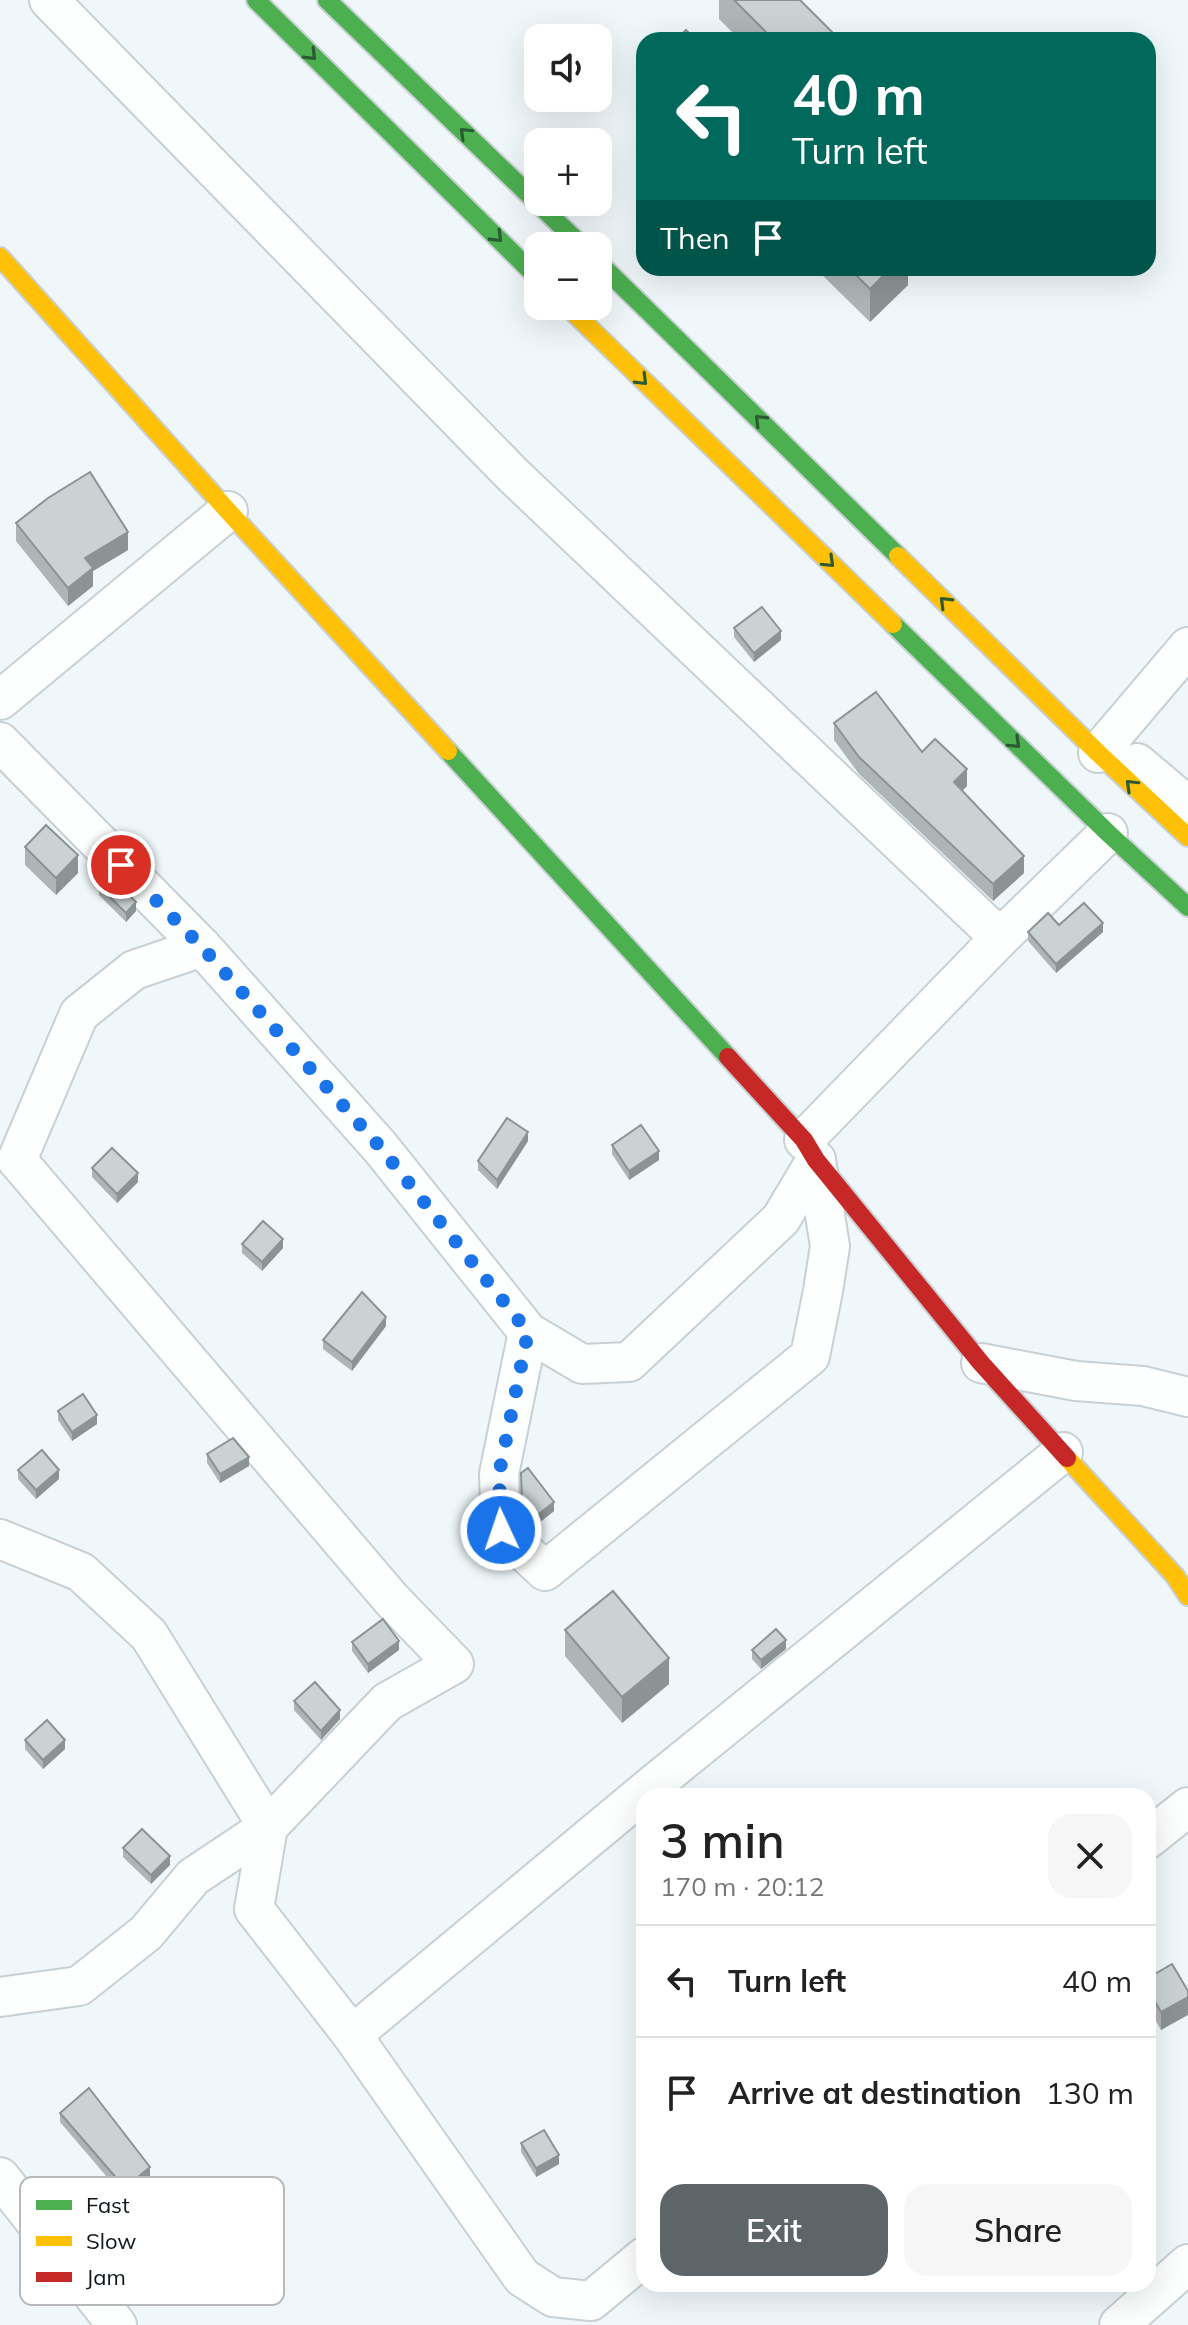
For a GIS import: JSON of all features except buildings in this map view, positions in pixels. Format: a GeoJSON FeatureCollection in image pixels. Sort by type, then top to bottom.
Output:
{"type":"FeatureCollection","features":[{"type":"Feature","properties":{"kind":"main road"},"geometry":{"type":"LineString","coordinates":[[256,0],[524,264]]}},
{"type":"Feature","properties":{"kind":"main road"},"geometry":{"type":"LineString","coordinates":[[327,0],[567,232]]}},
{"type":"Feature","properties":{"kind":"main road"},"geometry":{"type":"LineString","coordinates":[[0,257],[810,1150],[981,1363],[1184,1579]]}},
{"type":"Feature","properties":{"kind":"main road"},"geometry":{"type":"LineString","coordinates":[[612,278],[650,321],[1104,747],[1188,837]]}},
{"type":"Feature","properties":{"kind":"main road"},"geometry":{"type":"LineString","coordinates":[[584,320],[620,349],[1108,833],[1188,907]]}},
{"type":"Feature","properties":{"kind":"street"},"geometry":{"type":"LineString","coordinates":[[49,0],[513,475],[1000,938]]}},
{"type":"Feature","properties":{"kind":"street"},"geometry":{"type":"LineString","coordinates":[[0,700],[228,511]]}},
{"type":"Feature","properties":{"kind":"street"},"geometry":{"type":"LineString","coordinates":[[1188,647],[1104,747],[1188,806]]}},
{"type":"Feature","properties":{"kind":"street"},"geometry":{"type":"LineString","coordinates":[[0,742],[202,947],[380,1147],[528,1332],[582,1364],[629,1362],[781,1219],[810,1150],[1000,938],[1108,833]]}},
{"type":"Feature","properties":{"kind":"street"},"geometry":{"type":"LineString","coordinates":[[0,1997],[79,1986],[146,1933],[193,1877],[268,1827],[387,1702],[454,1664],[392,1600],[8,1163],[79,1014],[134,970],[202,947]]}},
{"type":"Feature","properties":{"kind":"street"},"geometry":{"type":"LineString","coordinates":[[528,1332],[499,1474],[501,1530],[545,1571],[810,1356],[830,1246],[810,1150]]}},
{"type":"Feature","properties":{"kind":"street"},"geometry":{"type":"LineString","coordinates":[[981,1363],[1076,1381],[1143,1386],[1188,1397]]}},
{"type":"Feature","properties":{"kind":"street"},"geometry":{"type":"LineString","coordinates":[[659,1788],[1063,1452]]}},
{"type":"Feature","properties":{"kind":"street"},"geometry":{"type":"LineString","coordinates":[[0,1539],[81,1572],[149,1635],[268,1827],[254,1909],[352,2035],[522,2277],[553,2297],[591,2301],[636,2264]]}},
{"type":"Feature","properties":{"kind":"street"},"geometry":{"type":"LineString","coordinates":[[352,2035],[636,1807]]}},
{"type":"Feature","properties":{"kind":"street"},"geometry":{"type":"LineString","coordinates":[[1156,1833],[1188,1807]]}},
{"type":"Feature","properties":{"kind":"street"},"geometry":{"type":"LineString","coordinates":[[0,2177],[20,2202]]}},
{"type":"Feature","properties":{"kind":"street"},"geometry":{"type":"LineString","coordinates":[[1119,2325],[1188,2264]]}},
{"type":"Feature","properties":{"kind":"street"},"geometry":{"type":"LineString","coordinates":[[101,2305],[117,2325]]}},
{"type":"Feature","properties":{"kind":"traffic: fast"},"geometry":{"type":"LineString","coordinates":[[256,0],[524,264]]}},
{"type":"Feature","properties":{"kind":"traffic: fast"},"geometry":{"type":"LineString","coordinates":[[327,0],[567,232]]}},
{"type":"Feature","properties":{"kind":"traffic: fast"},"geometry":{"type":"LineString","coordinates":[[612,276],[898,556]]}},
{"type":"Feature","properties":{"kind":"traffic: fast"},"geometry":{"type":"LineString","coordinates":[[893,624],[1188,907]]}},
{"type":"Feature","properties":{"kind":"traffic: fast"},"geometry":{"type":"LineString","coordinates":[[448,751],[728,1057]]}},
{"type":"Feature","properties":{"kind":"traffic: slow"},"geometry":{"type":"LineString","coordinates":[[0,257],[448,751]]}},
{"type":"Feature","properties":{"kind":"traffic: slow"},"geometry":{"type":"LineString","coordinates":[[581,320],[893,624]]}},
{"type":"Feature","properties":{"kind":"traffic: slow"},"geometry":{"type":"LineString","coordinates":[[898,556],[1188,837]]}},
{"type":"Feature","properties":{"kind":"traffic: slow"},"geometry":{"type":"LineString","coordinates":[[1067,1458],[1175,1576],[1188,1596]]}},
{"type":"Feature","properties":{"kind":"traffic: jam"},"geometry":{"type":"LineString","coordinates":[[728,1057],[804,1140],[816,1160],[981,1363],[1067,1458]]}},
{"type":"Feature","properties":{"kind":"route"},"geometry":{"type":"LineString","coordinates":[[121,865],[202,947],[380,1147],[528,1332],[499,1474],[501,1530]]}}]}
